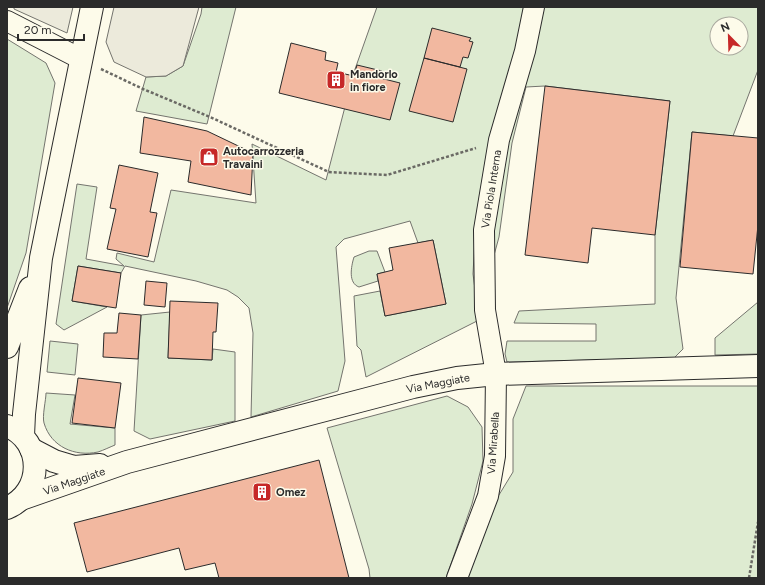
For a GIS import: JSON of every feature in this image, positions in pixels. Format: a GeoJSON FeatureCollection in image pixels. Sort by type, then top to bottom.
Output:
{"type":"FeatureCollection","features":[{"type":"Feature","properties":{"kind":"street"},"geometry":{"type":"LineString","coordinates":[[13,508],[29,488],[34,475],[35,461],[20,437],[24,414],[41,258],[92,7]]}},
{"type":"Feature","properties":{"kind":"street","name":"Via Piola Interna"},"geometry":{"type":"LineString","coordinates":[[496,374],[485,310],[484,230],[499,140],[525,51],[534,7]]}},
{"type":"Feature","properties":{"kind":"street"},"geometry":{"type":"LineString","coordinates":[[7,21],[81,59]]}},
{"type":"Feature","properties":{"kind":"street"},"geometry":{"type":"LineString","coordinates":[[7,347],[41,258]]}},
{"type":"Feature","properties":{"kind":"street","name":"Via Maggiate"},"geometry":{"type":"LineString","coordinates":[[13,508],[127,462],[413,387],[457,378],[496,374],[758,366]]}},
{"type":"Feature","properties":{"kind":"street","name":"Via Mirabella"},"geometry":{"type":"LineString","coordinates":[[457,578],[488,496],[495,456],[496,374]]}},
{"type":"Feature","properties":{"kind":"street","name":"Via Maggiate"},"geometry":{"type":"LineString","coordinates":[[20,437],[54,461],[74,467],[127,462]]}},
{"type":"Feature","properties":{"kind":"path"},"geometry":{"type":"LineString","coordinates":[[81,59],[143,89],[210,117],[329,172],[387,175],[499,140]]}},
{"type":"Feature","properties":{"kind":"path"},"geometry":{"type":"LineString","coordinates":[[749,578],[758,522]]}},
{"type":"Feature","properties":{"kind":"green space"},"geometry":{"type":"Polygon","coordinates":[[[202,7],[236,7],[207,124],[136,111],[146,77],[166,76],[183,66],[202,7]]]}},
{"type":"Feature","properties":{"kind":"green space"},"geometry":{"type":"Polygon","coordinates":[[[377,7],[527,7],[475,237],[473,274],[479,320],[366,377],[361,350],[357,346],[354,296],[380,291],[385,316],[446,304],[433,240],[418,243],[410,221],[344,239],[336,247],[345,361],[338,391],[251,417],[253,333],[249,308],[238,297],[227,290],[196,281],[125,266],[121,273],[78,266],[72,301],[107,307],[64,330],[56,324],[77,184],[97,187],[86,259],[124,266],[116,259],[117,253],[154,262],[171,190],[256,203],[252,144],[326,180],[354,72],[377,7]]]}},
{"type":"Feature","properties":{"kind":"green space"},"geometry":{"type":"Polygon","coordinates":[[[541,7],[758,7],[758,70],[733,136],[692,132],[676,298],[683,349],[674,358],[507,362],[505,354],[507,341],[596,341],[596,324],[514,323],[519,311],[655,304],[655,235],[670,101],[545,86],[526,87],[512,143],[499,237],[493,259],[490,233],[505,138],[541,7]]]}},
{"type":"Feature","properties":{"kind":"green space"},"geometry":{"type":"Polygon","coordinates":[[[7,39],[46,63],[55,83],[26,253],[7,308],[7,39]]]}},
{"type":"Feature","properties":{"kind":"green space"},"geometry":{"type":"Polygon","coordinates":[[[369,251],[377,251],[385,272],[377,274],[378,281],[359,287],[353,282],[351,274],[354,257],[369,251]]]}},
{"type":"Feature","properties":{"kind":"green space"},"geometry":{"type":"Polygon","coordinates":[[[758,302],[758,354],[715,355],[715,338],[758,302]]]}},
{"type":"Feature","properties":{"kind":"green space"},"geometry":{"type":"Polygon","coordinates":[[[170,312],[168,358],[212,360],[213,349],[235,352],[235,421],[150,439],[134,431],[141,315],[170,312]]]}},
{"type":"Feature","properties":{"kind":"green space"},"geometry":{"type":"Polygon","coordinates":[[[50,341],[78,344],[75,375],[47,372],[50,341]]]}},
{"type":"Feature","properties":{"kind":"green space"},"geometry":{"type":"Polygon","coordinates":[[[526,386],[758,386],[758,578],[460,578],[472,539],[513,472],[513,419],[526,386]]]}},
{"type":"Feature","properties":{"kind":"green space"},"geometry":{"type":"Polygon","coordinates":[[[46,393],[75,395],[70,424],[115,428],[115,445],[98,452],[81,453],[58,444],[47,431],[44,423],[43,416],[46,393]]]}},
{"type":"Feature","properties":{"kind":"green space"},"geometry":{"type":"Polygon","coordinates":[[[447,396],[468,407],[482,427],[483,461],[472,504],[446,578],[370,578],[369,569],[327,428],[447,396]]]}},
{"type":"Feature","properties":{"kind":"shaded area"},"geometry":{"type":"Polygon","coordinates":[[[14,7],[73,7],[67,33],[14,9],[14,7]]]}},
{"type":"Feature","properties":{"kind":"shaded area"},"geometry":{"type":"Polygon","coordinates":[[[114,7],[199,7],[183,66],[166,76],[146,77],[114,62],[106,42],[114,7]]]}},
{"type":"Feature","properties":{"kind":"building"},"geometry":{"type":"Polygon","coordinates":[[[432,28],[471,38],[469,41],[473,42],[468,58],[463,57],[460,67],[424,58],[432,28]]]}},
{"type":"Feature","properties":{"kind":"building","name":"Mandorlo in fiore"},"geometry":{"type":"Polygon","coordinates":[[[291,43],[326,52],[325,60],[338,63],[336,72],[354,76],[357,65],[382,71],[380,78],[400,83],[390,120],[279,93],[291,43]]]}},
{"type":"Feature","properties":{"kind":"building"},"geometry":{"type":"Polygon","coordinates":[[[424,58],[467,69],[453,122],[409,111],[424,58]]]}},
{"type":"Feature","properties":{"kind":"building"},"geometry":{"type":"Polygon","coordinates":[[[545,86],[670,101],[655,235],[592,228],[588,263],[525,255],[545,86]]]}},
{"type":"Feature","properties":{"kind":"building","name":"Autocarrozzeria Travaini"},"geometry":{"type":"Polygon","coordinates":[[[144,117],[207,131],[253,153],[251,195],[188,182],[191,161],[140,153],[144,117]]]}},
{"type":"Feature","properties":{"kind":"building"},"geometry":{"type":"Polygon","coordinates":[[[692,132],[758,138],[758,225],[753,274],[680,267],[692,132]]]}},
{"type":"Feature","properties":{"kind":"building"},"geometry":{"type":"Polygon","coordinates":[[[119,165],[158,173],[150,212],[157,213],[148,257],[107,249],[116,209],[110,208],[119,165]]]}},
{"type":"Feature","properties":{"kind":"building"},"geometry":{"type":"Polygon","coordinates":[[[433,240],[446,304],[385,316],[377,274],[393,270],[389,248],[433,240]]]}},
{"type":"Feature","properties":{"kind":"building"},"geometry":{"type":"Polygon","coordinates":[[[78,266],[121,273],[116,308],[72,301],[78,266]]]}},
{"type":"Feature","properties":{"kind":"building"},"geometry":{"type":"Polygon","coordinates":[[[146,281],[167,283],[165,307],[144,305],[146,281]]]}},
{"type":"Feature","properties":{"kind":"building"},"geometry":{"type":"Polygon","coordinates":[[[170,301],[218,303],[216,332],[213,332],[212,360],[168,358],[170,301]]]}},
{"type":"Feature","properties":{"kind":"building"},"geometry":{"type":"Polygon","coordinates":[[[119,313],[141,315],[138,359],[103,357],[104,333],[117,333],[119,313]]]}},
{"type":"Feature","properties":{"kind":"building"},"geometry":{"type":"Polygon","coordinates":[[[78,378],[121,383],[115,428],[72,423],[78,378]]]}},
{"type":"Feature","properties":{"kind":"building","name":"Omez"},"geometry":{"type":"Polygon","coordinates":[[[319,460],[349,578],[219,578],[215,563],[185,570],[179,548],[87,572],[74,523],[319,460]]]}},
{"type":"Feature","properties":{"kind":"place","name":"Mandorlo in fiore"},"geometry":{"type":"Point","coordinates":[336,80]}},
{"type":"Feature","properties":{"kind":"place","name":"Autocarrozzeria Travaini"},"geometry":{"type":"Point","coordinates":[209,157]}},
{"type":"Feature","properties":{"kind":"place","name":"Omez"},"geometry":{"type":"Point","coordinates":[262,492]}}]}
